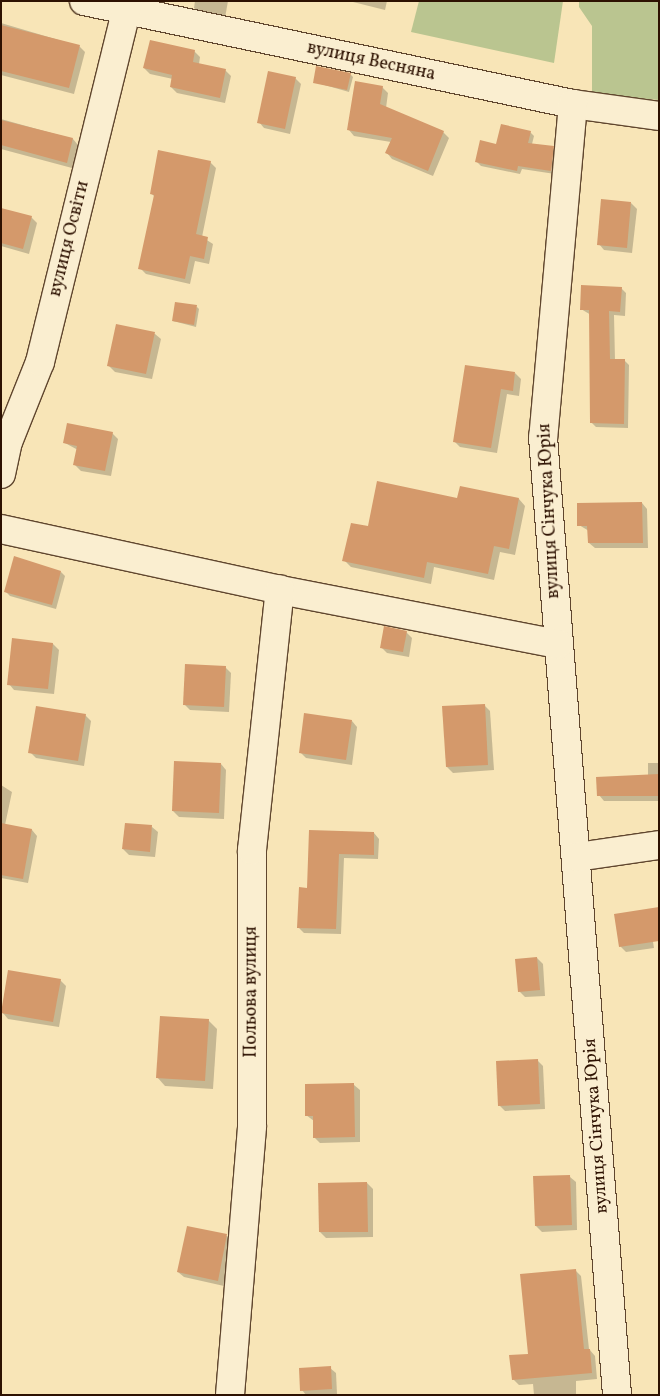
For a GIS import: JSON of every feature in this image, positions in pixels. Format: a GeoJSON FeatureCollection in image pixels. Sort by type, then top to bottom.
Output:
{"type":"FeatureCollection","features":[{"type":"Feature","properties":{"kind":"street","name":"вулиця Весняна"},"geometry":{"type":"LineString","coordinates":[[84,1],[127,6],[573,104],[659,116]]}},
{"type":"Feature","properties":{"kind":"street","name":"вулиця Освіти"},"geometry":{"type":"LineString","coordinates":[[1,474],[5,441],[40,362],[127,6]]}},
{"type":"Feature","properties":{"kind":"street","name":"вулиця Сінчука Юрія"},"geometry":{"type":"LineString","coordinates":[[573,104],[543,437],[617,1395]]}},
{"type":"Feature","properties":{"kind":"street"},"geometry":{"type":"LineString","coordinates":[[1,529],[280,590],[558,644]]}},
{"type":"Feature","properties":{"kind":"street","name":"Польова вулиця"},"geometry":{"type":"LineString","coordinates":[[230,1395],[252,1126],[252,850],[280,590]]}},
{"type":"Feature","properties":{"kind":"street"},"geometry":{"type":"LineString","coordinates":[[577,858],[659,845]]}},
{"type":"Feature","properties":{"kind":"green space"},"geometry":{"type":"Polygon","coordinates":[[[419,1],[563,1],[554,63],[411,32],[419,1]]]}},
{"type":"Feature","properties":{"kind":"green space"},"geometry":{"type":"Polygon","coordinates":[[[579,1],[659,1],[659,100],[592,94],[592,26],[579,7],[579,1]]]}},
{"type":"Feature","properties":{"kind":"building"},"geometry":{"type":"Polygon","coordinates":[[[1,25],[80,45],[69,88],[1,71],[1,25]]]}},
{"type":"Feature","properties":{"kind":"building"},"geometry":{"type":"Polygon","coordinates":[[[150,40],[195,50],[193,62],[226,69],[220,98],[170,87],[172,75],[143,68],[150,40]]]}},
{"type":"Feature","properties":{"kind":"building"},"geometry":{"type":"Polygon","coordinates":[[[316,66],[351,73],[347,90],[313,83],[316,66]]]}},
{"type":"Feature","properties":{"kind":"building"},"geometry":{"type":"Polygon","coordinates":[[[268,71],[296,77],[285,129],[257,123],[268,71]]]}},
{"type":"Feature","properties":{"kind":"building"},"geometry":{"type":"Polygon","coordinates":[[[355,81],[383,86],[380,104],[444,131],[428,171],[385,153],[392,138],[347,130],[355,81]]]}},
{"type":"Feature","properties":{"kind":"building"},"geometry":{"type":"Polygon","coordinates":[[[1,120],[73,138],[67,163],[1,145],[1,120]]]}},
{"type":"Feature","properties":{"kind":"building"},"geometry":{"type":"Polygon","coordinates":[[[501,124],[531,131],[528,143],[554,146],[551,171],[518,166],[517,171],[475,162],[480,140],[496,144],[501,124]]]}},
{"type":"Feature","properties":{"kind":"building"},"geometry":{"type":"Polygon","coordinates":[[[158,150],[211,161],[196,234],[208,237],[204,259],[190,256],[185,279],[138,269],[154,195],[150,194],[158,150]]]}},
{"type":"Feature","properties":{"kind":"building"},"geometry":{"type":"Polygon","coordinates":[[[601,199],[631,202],[627,248],[597,245],[601,199]]]}},
{"type":"Feature","properties":{"kind":"building"},"geometry":{"type":"Polygon","coordinates":[[[1,208],[32,216],[23,249],[1,243],[1,208]]]}},
{"type":"Feature","properties":{"kind":"building"},"geometry":{"type":"Polygon","coordinates":[[[581,285],[622,287],[620,312],[609,311],[610,359],[625,359],[624,424],[590,423],[589,310],[580,310],[581,285]]]}},
{"type":"Feature","properties":{"kind":"building"},"geometry":{"type":"Polygon","coordinates":[[[175,302],[197,305],[194,325],[172,321],[175,302]]]}},
{"type":"Feature","properties":{"kind":"building"},"geometry":{"type":"Polygon","coordinates":[[[116,324],[155,332],[146,374],[107,366],[116,324]]]}},
{"type":"Feature","properties":{"kind":"building"},"geometry":{"type":"Polygon","coordinates":[[[465,365],[515,372],[513,391],[501,389],[491,448],[453,442],[465,365]]]}},
{"type":"Feature","properties":{"kind":"building"},"geometry":{"type":"Polygon","coordinates":[[[67,423],[113,432],[105,471],[73,465],[77,446],[63,443],[67,423]]]}},
{"type":"Feature","properties":{"kind":"building"},"geometry":{"type":"Polygon","coordinates":[[[377,481],[457,498],[460,486],[519,498],[509,549],[494,546],[488,574],[427,562],[424,578],[342,561],[351,523],[368,526],[377,481]]]}},
{"type":"Feature","properties":{"kind":"building"},"geometry":{"type":"Polygon","coordinates":[[[642,502],[643,543],[588,543],[587,526],[577,526],[577,503],[642,502]]]}},
{"type":"Feature","properties":{"kind":"building"},"geometry":{"type":"Polygon","coordinates":[[[14,556],[61,571],[52,605],[4,592],[14,556]]]}},
{"type":"Feature","properties":{"kind":"building"},"geometry":{"type":"Polygon","coordinates":[[[384,626],[407,631],[403,652],[380,648],[384,626]]]}},
{"type":"Feature","properties":{"kind":"building"},"geometry":{"type":"Polygon","coordinates":[[[12,638],[53,643],[48,689],[7,685],[12,638]]]}},
{"type":"Feature","properties":{"kind":"building"},"geometry":{"type":"Polygon","coordinates":[[[185,664],[226,666],[224,707],[183,705],[185,664]]]}},
{"type":"Feature","properties":{"kind":"building"},"geometry":{"type":"Polygon","coordinates":[[[485,704],[488,765],[446,767],[442,706],[485,704]]]}},
{"type":"Feature","properties":{"kind":"building"},"geometry":{"type":"Polygon","coordinates":[[[36,706],[86,714],[78,761],[28,753],[36,706]]]}},
{"type":"Feature","properties":{"kind":"building"},"geometry":{"type":"Polygon","coordinates":[[[304,713],[352,720],[346,760],[299,753],[304,713]]]}},
{"type":"Feature","properties":{"kind":"building"},"geometry":{"type":"Polygon","coordinates":[[[174,761],[221,763],[219,813],[172,811],[174,761]]]}},
{"type":"Feature","properties":{"kind":"building"},"geometry":{"type":"Polygon","coordinates":[[[659,774],[659,796],[597,796],[596,777],[659,774]]]}},
{"type":"Feature","properties":{"kind":"building"},"geometry":{"type":"Polygon","coordinates":[[[1,823],[32,829],[23,879],[1,875],[1,823]]]}},
{"type":"Feature","properties":{"kind":"building"},"geometry":{"type":"Polygon","coordinates":[[[125,823],[152,825],[150,852],[122,849],[125,823]]]}},
{"type":"Feature","properties":{"kind":"building"},"geometry":{"type":"Polygon","coordinates":[[[309,830],[374,832],[374,855],[339,854],[336,929],[297,928],[299,887],[307,888],[309,830]]]}},
{"type":"Feature","properties":{"kind":"building"},"geometry":{"type":"Polygon","coordinates":[[[659,907],[659,941],[619,947],[614,914],[659,907]]]}},
{"type":"Feature","properties":{"kind":"building"},"geometry":{"type":"Polygon","coordinates":[[[537,957],[540,990],[518,992],[515,959],[537,957]]]}},
{"type":"Feature","properties":{"kind":"building"},"geometry":{"type":"Polygon","coordinates":[[[8,970],[61,979],[53,1022],[1,1013],[8,970]]]}},
{"type":"Feature","properties":{"kind":"building"},"geometry":{"type":"Polygon","coordinates":[[[160,1016],[209,1019],[205,1081],[156,1078],[160,1016]]]}},
{"type":"Feature","properties":{"kind":"building"},"geometry":{"type":"Polygon","coordinates":[[[538,1059],[540,1104],[498,1106],[496,1061],[538,1059]]]}},
{"type":"Feature","properties":{"kind":"building"},"geometry":{"type":"Polygon","coordinates":[[[354,1083],[355,1137],[313,1138],[313,1116],[305,1116],[305,1084],[354,1083]]]}},
{"type":"Feature","properties":{"kind":"building"},"geometry":{"type":"Polygon","coordinates":[[[570,1175],[572,1225],[535,1226],[533,1176],[570,1175]]]}},
{"type":"Feature","properties":{"kind":"building"},"geometry":{"type":"Polygon","coordinates":[[[367,1182],[368,1232],[319,1232],[318,1183],[367,1182]]]}},
{"type":"Feature","properties":{"kind":"building"},"geometry":{"type":"Polygon","coordinates":[[[187,1226],[227,1234],[218,1281],[177,1272],[187,1226]]]}},
{"type":"Feature","properties":{"kind":"building"},"geometry":{"type":"Polygon","coordinates":[[[576,1269],[584,1349],[590,1349],[592,1373],[512,1380],[509,1355],[528,1354],[520,1274],[576,1269]]]}},
{"type":"Feature","properties":{"kind":"building"},"geometry":{"type":"Polygon","coordinates":[[[331,1366],[332,1389],[300,1391],[299,1368],[331,1366]]]}}]}
